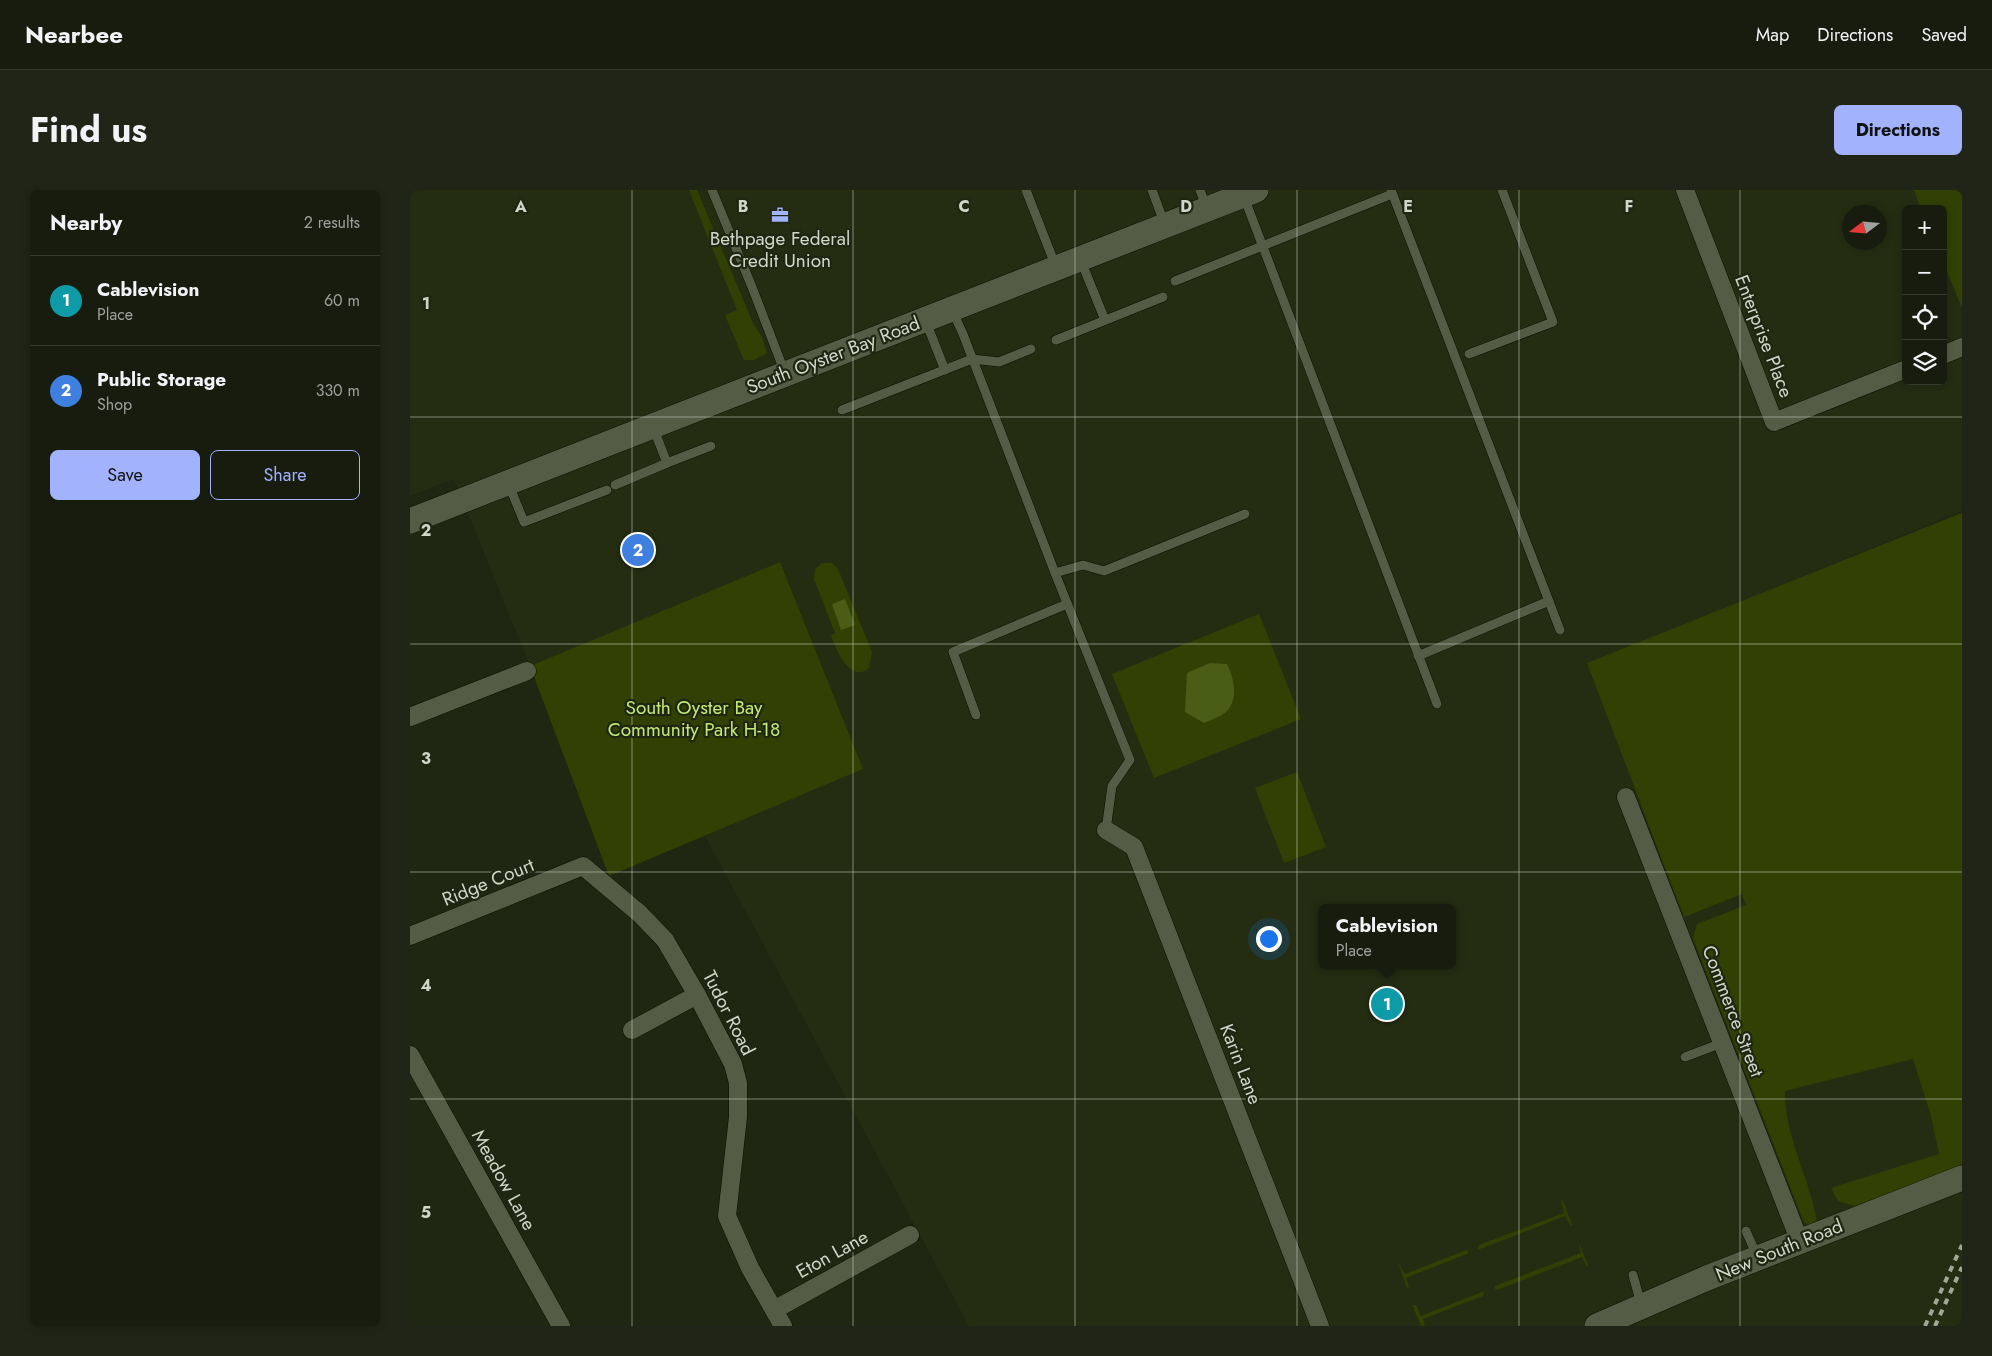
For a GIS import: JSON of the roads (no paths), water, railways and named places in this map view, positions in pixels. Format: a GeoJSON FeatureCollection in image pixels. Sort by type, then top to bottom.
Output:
{"type":"FeatureCollection","features":[{"type":"Feature","properties":{"kind":"main road","name":"South Oyster Bay Road"},"geometry":{"type":"LineString","coordinates":[[410,521],[1165,226],[1204,199],[1249,193]]}},
{"type":"Feature","properties":{"kind":"main road","name":"New South Road"},"geometry":{"type":"LineString","coordinates":[[1597,1326],[1758,1258],[1962,1178]]}},
{"type":"Feature","properties":{"kind":"street","name":"Enterprise Place"},"geometry":{"type":"LineString","coordinates":[[1685,190],[1774,422],[1902,371]]}},
{"type":"Feature","properties":{"kind":"street"},"geometry":{"type":"LineString","coordinates":[[1947,353],[1962,347]]}},
{"type":"Feature","properties":{"kind":"street"},"geometry":{"type":"LineString","coordinates":[[410,717],[527,671]]}},
{"type":"Feature","properties":{"kind":"street","name":"Commerce Street"},"geometry":{"type":"LineString","coordinates":[[1626,796],[1800,1242]]}},
{"type":"Feature","properties":{"kind":"street","name":"Karin Lane"},"geometry":{"type":"LineString","coordinates":[[1106,830],[1134,847],[1320,1326]]}},
{"type":"Feature","properties":{"kind":"street","name":"Ridge Court"},"geometry":{"type":"LineString","coordinates":[[410,936],[583,866]]}},
{"type":"Feature","properties":{"kind":"street","name":"Tudor Road"},"geometry":{"type":"LineString","coordinates":[[583,866],[640,914],[665,940],[697,995],[733,1064],[738,1083],[738,1117],[727,1216],[750,1268],[783,1326]]}},
{"type":"Feature","properties":{"kind":"street"},"geometry":{"type":"LineString","coordinates":[[632,1030],[697,995]]}},
{"type":"Feature","properties":{"kind":"street","name":"Meadow Lane"},"geometry":{"type":"LineString","coordinates":[[410,1055],[561,1326]]}},
{"type":"Feature","properties":{"kind":"street","name":"Eton Lane"},"geometry":{"type":"LineString","coordinates":[[774,1310],[910,1234]]}},
{"type":"Feature","properties":{"kind":"lane"},"geometry":{"type":"LineString","coordinates":[[712,190],[785,374]]}},
{"type":"Feature","properties":{"kind":"lane"},"geometry":{"type":"LineString","coordinates":[[1026,190],[1056,268]]}},
{"type":"Feature","properties":{"kind":"lane"},"geometry":{"type":"LineString","coordinates":[[1152,190],[1165,226]]}},
{"type":"Feature","properties":{"kind":"lane"},"geometry":{"type":"LineString","coordinates":[[1469,354],[1553,322],[1502,190]]}},
{"type":"Feature","properties":{"kind":"lane"},"geometry":{"type":"LineString","coordinates":[[1175,281],[1391,192],[1560,630]]}},
{"type":"Feature","properties":{"kind":"lane"},"geometry":{"type":"LineString","coordinates":[[1249,193],[1262,246],[1437,704]]}},
{"type":"Feature","properties":{"kind":"lane"},"geometry":{"type":"LineString","coordinates":[[1080,259],[1105,320]]}},
{"type":"Feature","properties":{"kind":"lane"},"geometry":{"type":"LineString","coordinates":[[1056,340],[1163,297]]}},
{"type":"Feature","properties":{"kind":"lane"},"geometry":{"type":"LineString","coordinates":[[952,309],[1130,760],[1112,786],[1106,830]]}},
{"type":"Feature","properties":{"kind":"lane"},"geometry":{"type":"LineString","coordinates":[[925,320],[945,370]]}},
{"type":"Feature","properties":{"kind":"lane"},"geometry":{"type":"LineString","coordinates":[[842,410],[972,360],[999,362],[1032,349]]}},
{"type":"Feature","properties":{"kind":"lane"},"geometry":{"type":"LineString","coordinates":[[653,426],[667,463]]}},
{"type":"Feature","properties":{"kind":"lane"},"geometry":{"type":"LineString","coordinates":[[508,482],[524,522],[711,446]]}},
{"type":"Feature","properties":{"kind":"lane"},"geometry":{"type":"LineString","coordinates":[[1055,573],[1083,565],[1104,571],[1245,514]]}},
{"type":"Feature","properties":{"kind":"lane"},"geometry":{"type":"LineString","coordinates":[[1418,656],[1549,601]]}},
{"type":"Feature","properties":{"kind":"lane"},"geometry":{"type":"LineString","coordinates":[[976,715],[953,652],[1067,604]]}},
{"type":"Feature","properties":{"kind":"lane"},"geometry":{"type":"LineString","coordinates":[[1685,1057],[1722,1044]]}},
{"type":"Feature","properties":{"kind":"lane"},"geometry":{"type":"LineString","coordinates":[[1746,1231],[1758,1258]]}},
{"type":"Feature","properties":{"kind":"lane"},"geometry":{"type":"LineString","coordinates":[[1633,1276],[1642,1306]]}},
{"type":"Feature","properties":{"kind":"railway"},"geometry":{"type":"LineString","coordinates":[[1925,1326],[1962,1245]]}},
{"type":"Feature","properties":{"kind":"railway"},"geometry":{"type":"LineString","coordinates":[[1935,1326],[1962,1267]]}},
{"type":"Feature","properties":{"kind":"place","name":"Bethpage Federal Credit Union"},"geometry":{"type":"Point","coordinates":[780,215]}},
{"type":"Feature","properties":{"kind":"place","name":"Public Storage"},"geometry":{"type":"Point","coordinates":[638,550]}},
{"type":"Feature","properties":{"kind":"place","name":"Cablevision"},"geometry":{"type":"Point","coordinates":[1387,1004]}},
{"type":"Feature","properties":{"kind":"park label","name":"South Oyster Bay Community Park H-18"},"geometry":{"type":"Point","coordinates":[694,718]}}]}
